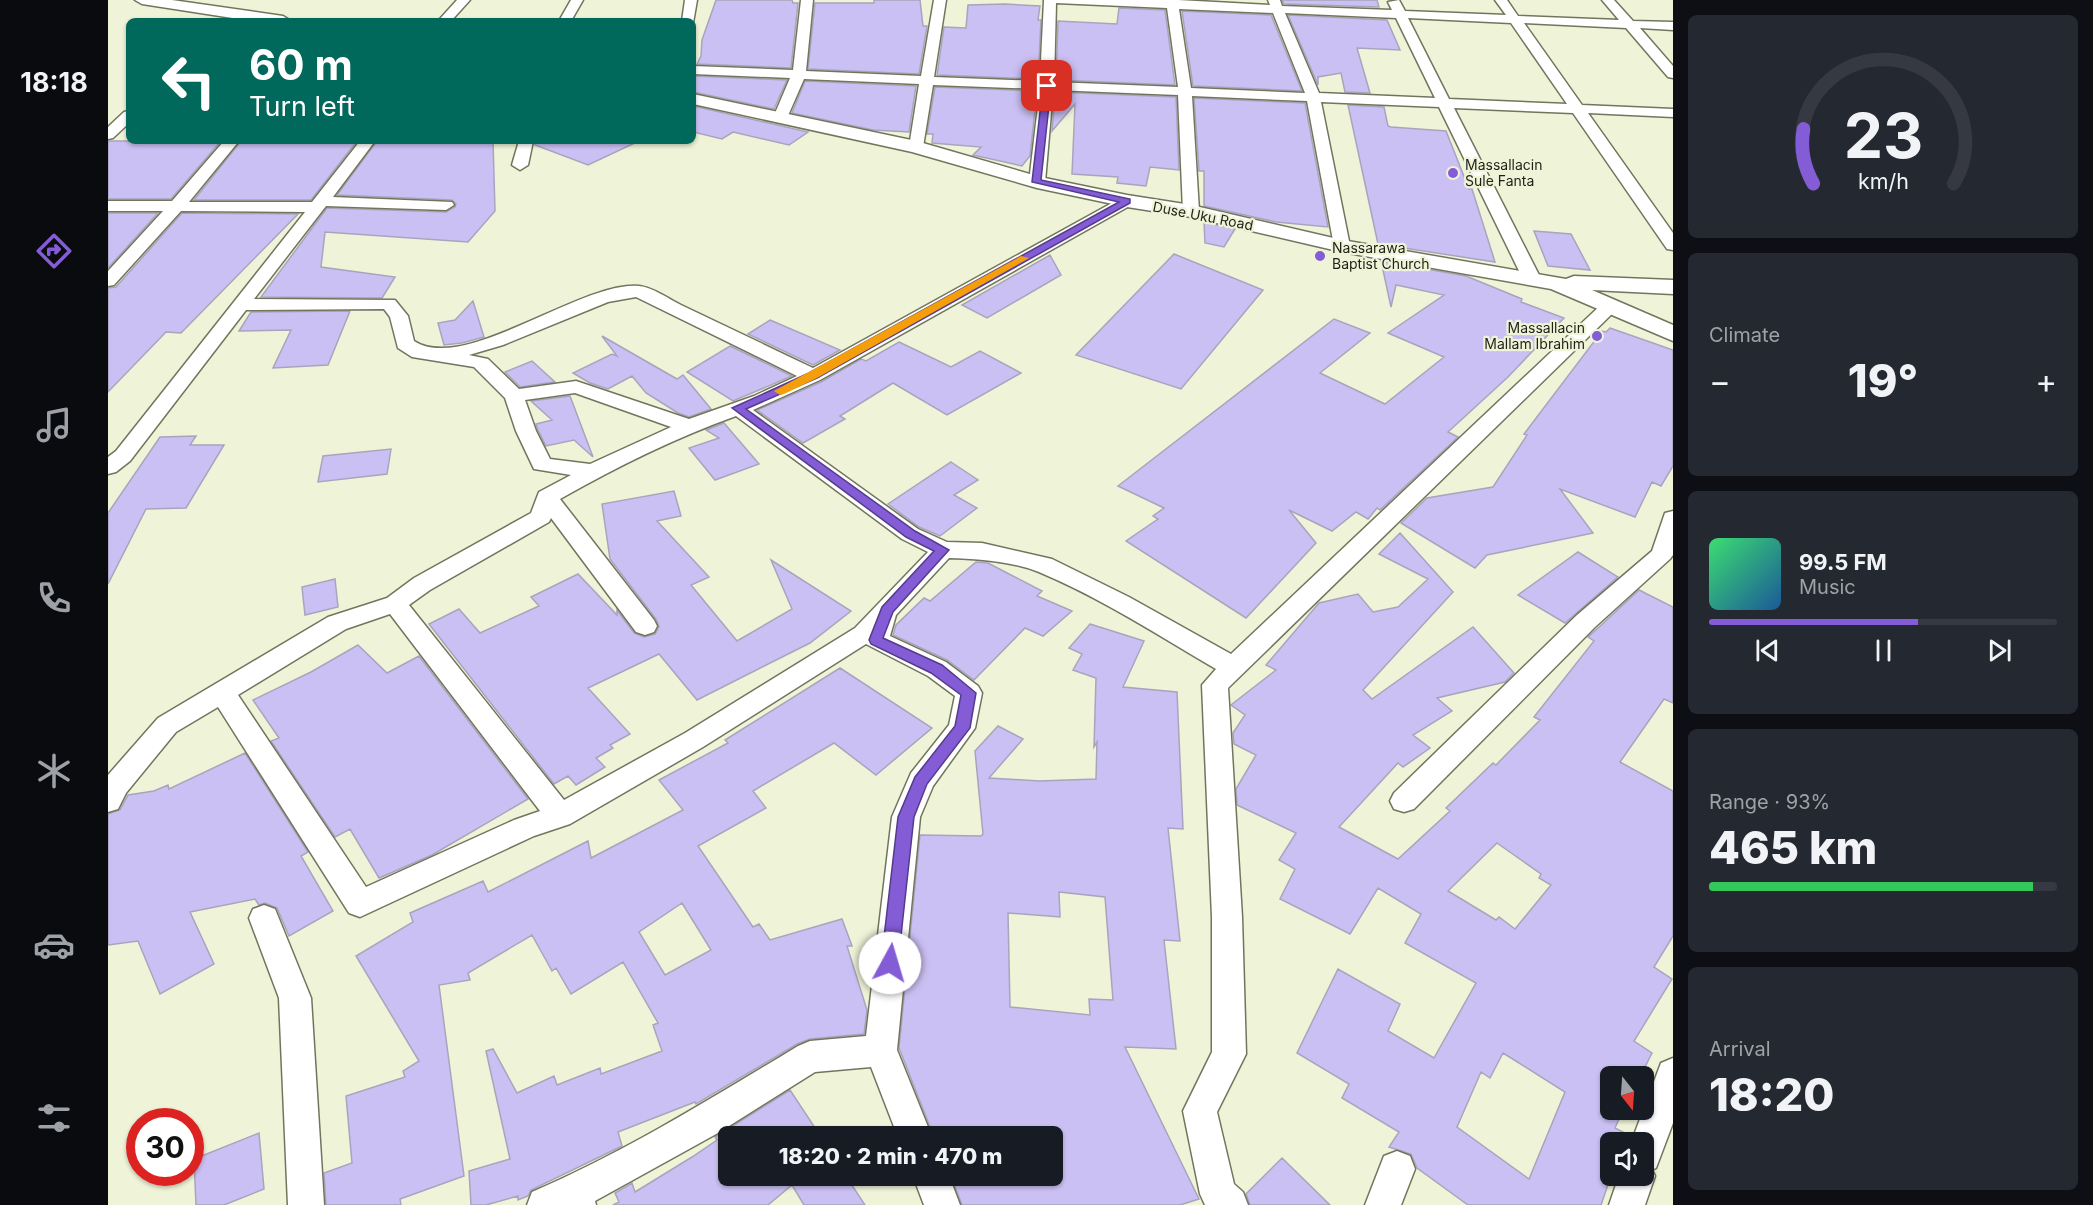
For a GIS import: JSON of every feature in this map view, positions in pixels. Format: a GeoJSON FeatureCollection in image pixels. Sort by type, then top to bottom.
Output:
{"type":"FeatureCollection","features":[{"type":"Feature","properties":{"kind":"street"},"geometry":{"type":"LineString","coordinates":[[141,0],[236,18]]}},
{"type":"Feature","properties":{"kind":"street"},"geometry":{"type":"LineString","coordinates":[[447,18],[464,0]]}},
{"type":"Feature","properties":{"kind":"street"},"geometry":{"type":"LineString","coordinates":[[567,18],[577,0]]}},
{"type":"Feature","properties":{"kind":"street"},"geometry":{"type":"LineString","coordinates":[[688,18],[691,0]]}},
{"type":"Feature","properties":{"kind":"street"},"geometry":{"type":"LineString","coordinates":[[780,118],[799,74],[807,0]]}},
{"type":"Feature","properties":{"kind":"street"},"geometry":{"type":"LineString","coordinates":[[916,147],[940,0]]}},
{"type":"Feature","properties":{"kind":"street"},"geometry":{"type":"LineString","coordinates":[[1037,182],[1047,86],[1050,0]]}},
{"type":"Feature","properties":{"kind":"street"},"geometry":{"type":"LineString","coordinates":[[1058,0],[1276,5],[1400,15],[1673,26]]}},
{"type":"Feature","properties":{"kind":"street"},"geometry":{"type":"LineString","coordinates":[[1393,0],[1531,277]]}},
{"type":"Feature","properties":{"kind":"street"},"geometry":{"type":"LineString","coordinates":[[1502,0],[1673,245]]}},
{"type":"Feature","properties":{"kind":"street"},"geometry":{"type":"LineString","coordinates":[[1608,0],[1673,74]]}},
{"type":"Feature","properties":{"kind":"street"},"geometry":{"type":"LineString","coordinates":[[1173,3],[1185,91],[1191,212]]}},
{"type":"Feature","properties":{"kind":"street"},"geometry":{"type":"LineString","coordinates":[[1276,5],[1313,96],[1342,246]]}},
{"type":"Feature","properties":{"kind":"street"},"geometry":{"type":"LineString","coordinates":[[696,70],[1673,113]]}},
{"type":"Feature","properties":{"kind":"street","name":"Duse Uku Road"},"geometry":{"type":"LineString","coordinates":[[696,100],[916,147],[1037,182],[1191,212],[1342,246],[1557,283],[1673,334]]}},
{"type":"Feature","properties":{"kind":"street"},"geometry":{"type":"LineString","coordinates":[[108,135],[126,119]]}},
{"type":"Feature","properties":{"kind":"street"},"geometry":{"type":"LineString","coordinates":[[108,281],[229,144]]}},
{"type":"Feature","properties":{"kind":"street"},"geometry":{"type":"LineString","coordinates":[[108,478],[116,461],[366,144]]}},
{"type":"Feature","properties":{"kind":"street"},"geometry":{"type":"LineString","coordinates":[[520,165],[525,144]]}},
{"type":"Feature","properties":{"kind":"street"},"geometry":{"type":"LineString","coordinates":[[108,801],[115,786],[166,725],[337,623],[395,604],[422,584],[541,517],[547,497],[593,471],[689,426],[813,376],[1127,201]]}},
{"type":"Feature","properties":{"kind":"street"},"geometry":{"type":"LineString","coordinates":[[108,206],[446,205]]}},
{"type":"Feature","properties":{"kind":"street"},"geometry":{"type":"LineString","coordinates":[[1557,283],[1673,287]]}},
{"type":"Feature","properties":{"kind":"street"},"geometry":{"type":"LineString","coordinates":[[445,355],[496,341],[603,297],[638,291],[813,376]]}},
{"type":"Feature","properties":{"kind":"street"},"geometry":{"type":"LineString","coordinates":[[240,305],[390,304],[399,316],[405,344],[419,353],[445,355],[481,363],[514,396],[526,431],[542,464],[593,471]]}},
{"type":"Feature","properties":{"kind":"street"},"geometry":{"type":"LineString","coordinates":[[1230,1205],[1218,1194],[1200,1112],[1229,1054],[1227,917],[1215,685],[1610,306]]}},
{"type":"Feature","properties":{"kind":"street"},"geometry":{"type":"LineString","coordinates":[[514,396],[576,387],[689,426]]}},
{"type":"Feature","properties":{"kind":"street"},"geometry":{"type":"LineString","coordinates":[[738,408],[910,534],[943,550],[982,551],[1044,565],[1121,603],[1233,668]]}},
{"type":"Feature","properties":{"kind":"street"},"geometry":{"type":"LineString","coordinates":[[547,497],[645,626]]}},
{"type":"Feature","properties":{"kind":"street"},"geometry":{"type":"LineString","coordinates":[[1404,801],[1586,621],[1668,556],[1673,518]]}},
{"type":"Feature","properties":{"kind":"street"},"geometry":{"type":"LineString","coordinates":[[222,691],[360,904],[524,828],[560,816],[694,740],[864,634],[943,550]]}},
{"type":"Feature","properties":{"kind":"street"},"geometry":{"type":"LineString","coordinates":[[395,604],[560,816]]}},
{"type":"Feature","properties":{"kind":"street"},"geometry":{"type":"LineString","coordinates":[[887,610],[876,640],[936,669],[969,693],[962,728],[921,781],[906,817],[881,1050],[911,1126]]}},
{"type":"Feature","properties":{"kind":"street"},"geometry":{"type":"LineString","coordinates":[[264,918],[295,998],[306,1205]]}},
{"type":"Feature","properties":{"kind":"street"},"geometry":{"type":"LineString","coordinates":[[566,1201],[706,1121],[810,1057],[881,1050]]}},
{"type":"Feature","properties":{"kind":"street"},"geometry":{"type":"LineString","coordinates":[[1652,1132],[1673,1074]]}},
{"type":"Feature","properties":{"kind":"street"},"geometry":{"type":"LineString","coordinates":[[1383,1205],[1397,1169]]}},
{"type":"Feature","properties":{"kind":"street"},"geometry":{"type":"LineString","coordinates":[[935,1186],[942,1205]]}},
{"type":"Feature","properties":{"kind":"street"},"geometry":{"type":"LineString","coordinates":[[1627,1205],[1634,1186]]}},
{"type":"Feature","properties":{"kind":"building"},"geometry":{"type":"Polygon","coordinates":[[[716,0],[792,0],[793,3],[798,3],[791,68],[697,64],[701,56],[702,40],[716,0]]]}},
{"type":"Feature","properties":{"kind":"building"},"geometry":{"type":"Polygon","coordinates":[[[874,0],[920,0],[923,26],[927,26],[919,74],[808,69],[815,3],[874,3],[874,0]]]}},
{"type":"Feature","properties":{"kind":"building"},"geometry":{"type":"Polygon","coordinates":[[[1282,0],[1377,0],[1379,7],[1284,4],[1282,0]]]}},
{"type":"Feature","properties":{"kind":"building"},"geometry":{"type":"Polygon","coordinates":[[[968,5],[1040,6],[1038,79],[937,75],[944,27],[966,28],[968,5]]]}},
{"type":"Feature","properties":{"kind":"building"},"geometry":{"type":"Polygon","coordinates":[[[1119,8],[1165,10],[1175,85],[1056,80],[1058,21],[1117,24],[1119,8]]]}},
{"type":"Feature","properties":{"kind":"building"},"geometry":{"type":"Polygon","coordinates":[[[1182,11],[1271,15],[1302,91],[1193,86],[1182,11]]]}},
{"type":"Feature","properties":{"kind":"building"},"geometry":{"type":"Polygon","coordinates":[[[1288,15],[1387,20],[1400,50],[1357,48],[1370,93],[1345,92],[1341,73],[1318,77],[1318,85],[1288,15]]]}},
{"type":"Feature","properties":{"kind":"building"},"geometry":{"type":"Polygon","coordinates":[[[696,76],[787,80],[774,109],[696,93],[696,76]]]}},
{"type":"Feature","properties":{"kind":"building"},"geometry":{"type":"Polygon","coordinates":[[[805,81],[916,86],[909,132],[873,130],[792,113],[805,81]]]}},
{"type":"Feature","properties":{"kind":"building"},"geometry":{"type":"Polygon","coordinates":[[[935,87],[1037,91],[1030,156],[1022,166],[973,155],[981,147],[932,143],[933,134],[927,134],[935,87]]]}},
{"type":"Feature","properties":{"kind":"building"},"geometry":{"type":"Polygon","coordinates":[[[1055,92],[1176,97],[1179,170],[1150,167],[1146,186],[1117,183],[1118,177],[1072,174],[1075,104],[1052,131],[1055,92]]]}},
{"type":"Feature","properties":{"kind":"building"},"geometry":{"type":"Polygon","coordinates":[[[1194,98],[1305,103],[1328,227],[1276,222],[1204,206],[1204,171],[1199,171],[1194,98]]]}},
{"type":"Feature","properties":{"kind":"building"},"geometry":{"type":"Polygon","coordinates":[[[1348,105],[1384,107],[1388,126],[1391,127],[1446,131],[1469,189],[1472,189],[1495,262],[1378,244],[1348,105]]]}},
{"type":"Feature","properties":{"kind":"building"},"geometry":{"type":"Polygon","coordinates":[[[696,107],[808,132],[789,145],[733,132],[722,139],[696,133],[696,107]]]}},
{"type":"Feature","properties":{"kind":"building"},"geometry":{"type":"Polygon","coordinates":[[[108,141],[126,141],[126,144],[218,144],[171,199],[108,199],[108,141]]]}},
{"type":"Feature","properties":{"kind":"building"},"geometry":{"type":"Polygon","coordinates":[[[239,144],[355,144],[311,200],[194,200],[239,144]]]}},
{"type":"Feature","properties":{"kind":"building"},"geometry":{"type":"Polygon","coordinates":[[[375,144],[493,144],[495,211],[468,242],[325,232],[321,267],[395,277],[382,298],[261,297],[327,208],[446,212],[456,204],[452,200],[337,195],[375,144]]]}},
{"type":"Feature","properties":{"kind":"building"},"geometry":{"type":"Polygon","coordinates":[[[535,144],[633,144],[588,165],[535,144]]]}},
{"type":"Feature","properties":{"kind":"building"},"geometry":{"type":"Polygon","coordinates":[[[108,213],[158,213],[108,268],[108,213]]]}},
{"type":"Feature","properties":{"kind":"building"},"geometry":{"type":"Polygon","coordinates":[[[182,213],[298,214],[181,333],[166,332],[108,392],[108,288],[116,287],[182,213]]]}},
{"type":"Feature","properties":{"kind":"building"},"geometry":{"type":"Polygon","coordinates":[[[1204,222],[1235,229],[1224,247],[1205,243],[1204,222]]]}},
{"type":"Feature","properties":{"kind":"building"},"geometry":{"type":"Polygon","coordinates":[[[1534,231],[1571,234],[1590,270],[1548,266],[1534,231]]]}},
{"type":"Feature","properties":{"kind":"building"},"geometry":{"type":"Polygon","coordinates":[[[1174,254],[1263,290],[1181,389],[1076,355],[1174,254]]]}},
{"type":"Feature","properties":{"kind":"building"},"geometry":{"type":"Polygon","coordinates":[[[1050,255],[1061,275],[987,318],[962,305],[1050,255]]]}},
{"type":"Feature","properties":{"kind":"building"},"geometry":{"type":"Polygon","coordinates":[[[1381,261],[1466,276],[1522,299],[1521,302],[1564,318],[1508,377],[1448,432],[1458,437],[1380,510],[1377,508],[1368,519],[1356,512],[1332,531],[1289,510],[1316,543],[1246,618],[1126,541],[1158,519],[1153,516],[1164,508],[1118,486],[1334,319],[1370,333],[1320,373],[1385,404],[1444,357],[1388,333],[1444,295],[1396,285],[1391,307],[1381,261]]]}},
{"type":"Feature","properties":{"kind":"building"},"geometry":{"type":"Polygon","coordinates":[[[473,301],[484,337],[444,345],[438,323],[455,320],[473,301]]]}},
{"type":"Feature","properties":{"kind":"building"},"geometry":{"type":"Polygon","coordinates":[[[350,311],[328,365],[273,368],[291,330],[239,331],[251,312],[350,311]]]}},
{"type":"Feature","properties":{"kind":"building"},"geometry":{"type":"Polygon","coordinates":[[[770,320],[840,350],[813,365],[748,334],[770,320]]]}},
{"type":"Feature","properties":{"kind":"building"},"geometry":{"type":"Polygon","coordinates":[[[1610,328],[1673,350],[1673,466],[1661,486],[1652,482],[1635,517],[1560,489],[1593,533],[1487,555],[1475,568],[1401,523],[1427,498],[1493,487],[1527,435],[1524,434],[1602,331],[1606,332],[1610,328]]]}},
{"type":"Feature","properties":{"kind":"building"},"geometry":{"type":"Polygon","coordinates":[[[602,336],[677,379],[683,375],[711,409],[689,417],[678,413],[646,393],[632,376],[608,389],[590,383],[573,373],[612,354],[617,356],[602,336]]]}},
{"type":"Feature","properties":{"kind":"building"},"geometry":{"type":"Polygon","coordinates":[[[899,342],[951,367],[980,351],[1021,373],[947,415],[893,383],[840,416],[845,419],[803,443],[757,410],[821,382],[861,359],[866,361],[899,342]]]}},
{"type":"Feature","properties":{"kind":"building"},"geometry":{"type":"Polygon","coordinates":[[[730,346],[792,376],[733,401],[687,372],[730,346]]]}},
{"type":"Feature","properties":{"kind":"building"},"geometry":{"type":"Polygon","coordinates":[[[532,361],[555,382],[520,387],[505,372],[532,361]]]}},
{"type":"Feature","properties":{"kind":"building"},"geometry":{"type":"Polygon","coordinates":[[[570,396],[593,457],[574,440],[546,446],[538,430],[536,424],[552,420],[531,401],[570,396]]]}},
{"type":"Feature","properties":{"kind":"building"},"geometry":{"type":"Polygon","coordinates":[[[724,423],[759,464],[715,480],[689,448],[719,438],[706,430],[724,423]]]}},
{"type":"Feature","properties":{"kind":"building"},"geometry":{"type":"Polygon","coordinates":[[[196,436],[190,445],[224,445],[186,508],[146,509],[108,584],[108,513],[160,437],[196,436]]]}},
{"type":"Feature","properties":{"kind":"building"},"geometry":{"type":"Polygon","coordinates":[[[391,449],[387,474],[318,482],[323,456],[391,449]]]}},
{"type":"Feature","properties":{"kind":"building"},"geometry":{"type":"Polygon","coordinates":[[[951,462],[978,480],[954,495],[977,508],[940,536],[919,527],[888,504],[951,462]]]}},
{"type":"Feature","properties":{"kind":"building"},"geometry":{"type":"Polygon","coordinates":[[[674,491],[681,516],[657,521],[709,577],[691,585],[737,641],[792,609],[771,560],[851,611],[810,643],[697,700],[659,654],[588,688],[630,734],[610,745],[613,748],[596,758],[605,767],[576,785],[568,776],[554,784],[429,624],[459,609],[480,633],[539,606],[531,597],[578,574],[617,615],[617,610],[634,633],[644,637],[655,634],[659,627],[656,619],[610,559],[602,504],[674,491]]]}},
{"type":"Feature","properties":{"kind":"building"},"geometry":{"type":"Polygon","coordinates":[[[1400,533],[1453,592],[1363,690],[1372,699],[1473,627],[1514,673],[1505,682],[1437,698],[1452,711],[1413,735],[1430,748],[1403,767],[1398,763],[1339,827],[1398,859],[1450,811],[1446,808],[1493,763],[1496,765],[1540,720],[1534,717],[1594,641],[1588,637],[1639,590],[1673,607],[1673,703],[1664,699],[1620,762],[1673,791],[1673,936],[1654,967],[1672,979],[1634,1041],[1652,1053],[1646,1066],[1600,1066],[1600,1120],[1619,1120],[1615,1128],[1623,1132],[1600,1132],[1600,1186],[1608,1186],[1601,1205],[1468,1205],[1417,1168],[1411,1154],[1389,1147],[1399,1132],[1342,1098],[1349,1084],[1297,1053],[1338,969],[1400,1004],[1388,1031],[1434,1058],[1476,983],[1405,943],[1421,914],[1378,888],[1350,934],[1280,899],[1295,869],[1279,860],[1296,833],[1237,805],[1236,789],[1256,755],[1234,744],[1233,733],[1245,715],[1231,705],[1276,670],[1266,665],[1319,603],[1358,594],[1373,612],[1398,607],[1428,579],[1379,554],[1400,533]],[[1497,843],[1448,891],[1496,920],[1499,917],[1515,929],[1551,885],[1539,878],[1541,874],[1497,843]],[[1503,1053],[1490,1078],[1481,1072],[1457,1127],[1529,1179],[1565,1092],[1503,1053]]]}},
{"type":"Feature","properties":{"kind":"building"},"geometry":{"type":"Polygon","coordinates":[[[1578,552],[1618,577],[1565,623],[1518,595],[1578,552]]]}},
{"type":"Feature","properties":{"kind":"building"},"geometry":{"type":"Polygon","coordinates":[[[976,562],[988,563],[1042,591],[1037,596],[1072,611],[1043,636],[1025,628],[974,680],[947,660],[893,635],[896,625],[924,598],[930,601],[976,562]]]}},
{"type":"Feature","properties":{"kind":"building"},"geometry":{"type":"Polygon","coordinates":[[[335,579],[338,607],[305,615],[302,587],[335,579]]]}},
{"type":"Feature","properties":{"kind":"building"},"geometry":{"type":"Polygon","coordinates":[[[1090,624],[1144,641],[1123,687],[1177,692],[1183,829],[1168,828],[1180,941],[1164,940],[1176,1049],[1125,1047],[1199,1199],[1180,1205],[962,1205],[955,1186],[1063,1186],[1063,1126],[930,1126],[899,1048],[920,835],[981,836],[983,834],[975,751],[998,726],[1023,739],[989,778],[1039,781],[1096,779],[1097,742],[1094,747],[1096,678],[1073,670],[1082,654],[1069,648],[1090,624]],[[1059,892],[1060,917],[1008,913],[1010,1007],[1090,1015],[1089,999],[1113,1000],[1105,897],[1059,892]]]}},
{"type":"Feature","properties":{"kind":"building"},"geometry":{"type":"Polygon","coordinates":[[[358,645],[387,673],[419,656],[528,799],[432,855],[379,878],[350,829],[335,837],[271,741],[279,738],[253,700],[311,672],[358,645]]]}},
{"type":"Feature","properties":{"kind":"building"},"geometry":{"type":"Polygon","coordinates":[[[840,668],[932,728],[876,775],[834,743],[753,791],[766,808],[698,846],[753,927],[759,924],[770,940],[842,919],[852,946],[847,946],[867,1010],[864,1034],[810,1039],[797,1044],[696,1104],[695,1102],[618,1132],[622,1146],[531,1190],[528,1196],[518,1200],[518,1196],[486,1205],[471,1205],[469,1171],[510,1159],[486,1051],[493,1049],[517,1093],[554,1076],[557,1085],[600,1068],[601,1074],[662,1051],[653,1025],[658,1023],[623,962],[571,994],[556,968],[552,971],[532,935],[468,973],[470,980],[439,985],[464,1176],[400,1199],[401,1205],[326,1205],[324,1173],[352,1163],[346,1096],[405,1077],[403,1071],[419,1061],[356,956],[413,922],[410,913],[483,881],[488,892],[588,841],[591,858],[683,810],[659,780],[728,743],[725,740],[840,668]],[[682,903],[639,932],[665,975],[711,950],[682,903]]]}},
{"type":"Feature","properties":{"kind":"building"},"geometry":{"type":"Polygon","coordinates":[[[245,753],[308,852],[301,856],[333,911],[289,936],[277,908],[265,903],[259,905],[255,899],[190,912],[214,964],[160,994],[138,941],[108,945],[108,814],[120,810],[128,795],[154,791],[168,785],[169,789],[245,753]]]}},
{"type":"Feature","properties":{"kind":"building"},"geometry":{"type":"Polygon","coordinates":[[[790,1090],[814,1126],[733,1126],[790,1090]]]}},
{"type":"Feature","properties":{"kind":"building"},"geometry":{"type":"Polygon","coordinates":[[[259,1133],[264,1189],[224,1205],[196,1205],[195,1186],[204,1186],[204,1155],[259,1133]]]}},
{"type":"Feature","properties":{"kind":"building"},"geometry":{"type":"Polygon","coordinates":[[[718,1135],[718,1186],[791,1186],[768,1205],[613,1205],[619,1202],[615,1193],[632,1183],[635,1192],[717,1140],[715,1137],[718,1135]]]}},
{"type":"Feature","properties":{"kind":"building"},"geometry":{"type":"Polygon","coordinates":[[[1282,1158],[1330,1205],[1250,1205],[1246,1194],[1282,1158]]]}},
{"type":"Feature","properties":{"kind":"building"},"geometry":{"type":"Polygon","coordinates":[[[793,1186],[853,1186],[865,1205],[804,1205],[793,1186]]]}},
{"type":"Feature","properties":{"kind":"slow traffic"},"geometry":{"type":"LineString","coordinates":[[780,391],[813,376],[1024,258]]}},
{"type":"Feature","properties":{"kind":"place","name":"Massallacin Sule Fanta"},"geometry":{"type":"Point","coordinates":[1453,173]}},
{"type":"Feature","properties":{"kind":"place","name":"Nassarawa Baptist Church"},"geometry":{"type":"Point","coordinates":[1320,256]}},
{"type":"Feature","properties":{"kind":"place","name":"Massallacin Mallam Ibrahim"},"geometry":{"type":"Point","coordinates":[1597,336]}},
{"type":"Feature","properties":{"kind":"route"},"geometry":{"type":"LineString","coordinates":[[890,963],[906,817],[921,781],[962,728],[969,693],[936,669],[876,640],[887,610],[943,550],[910,534],[738,408],[813,376],[1127,201],[1037,182],[1047,86]]}}]}
